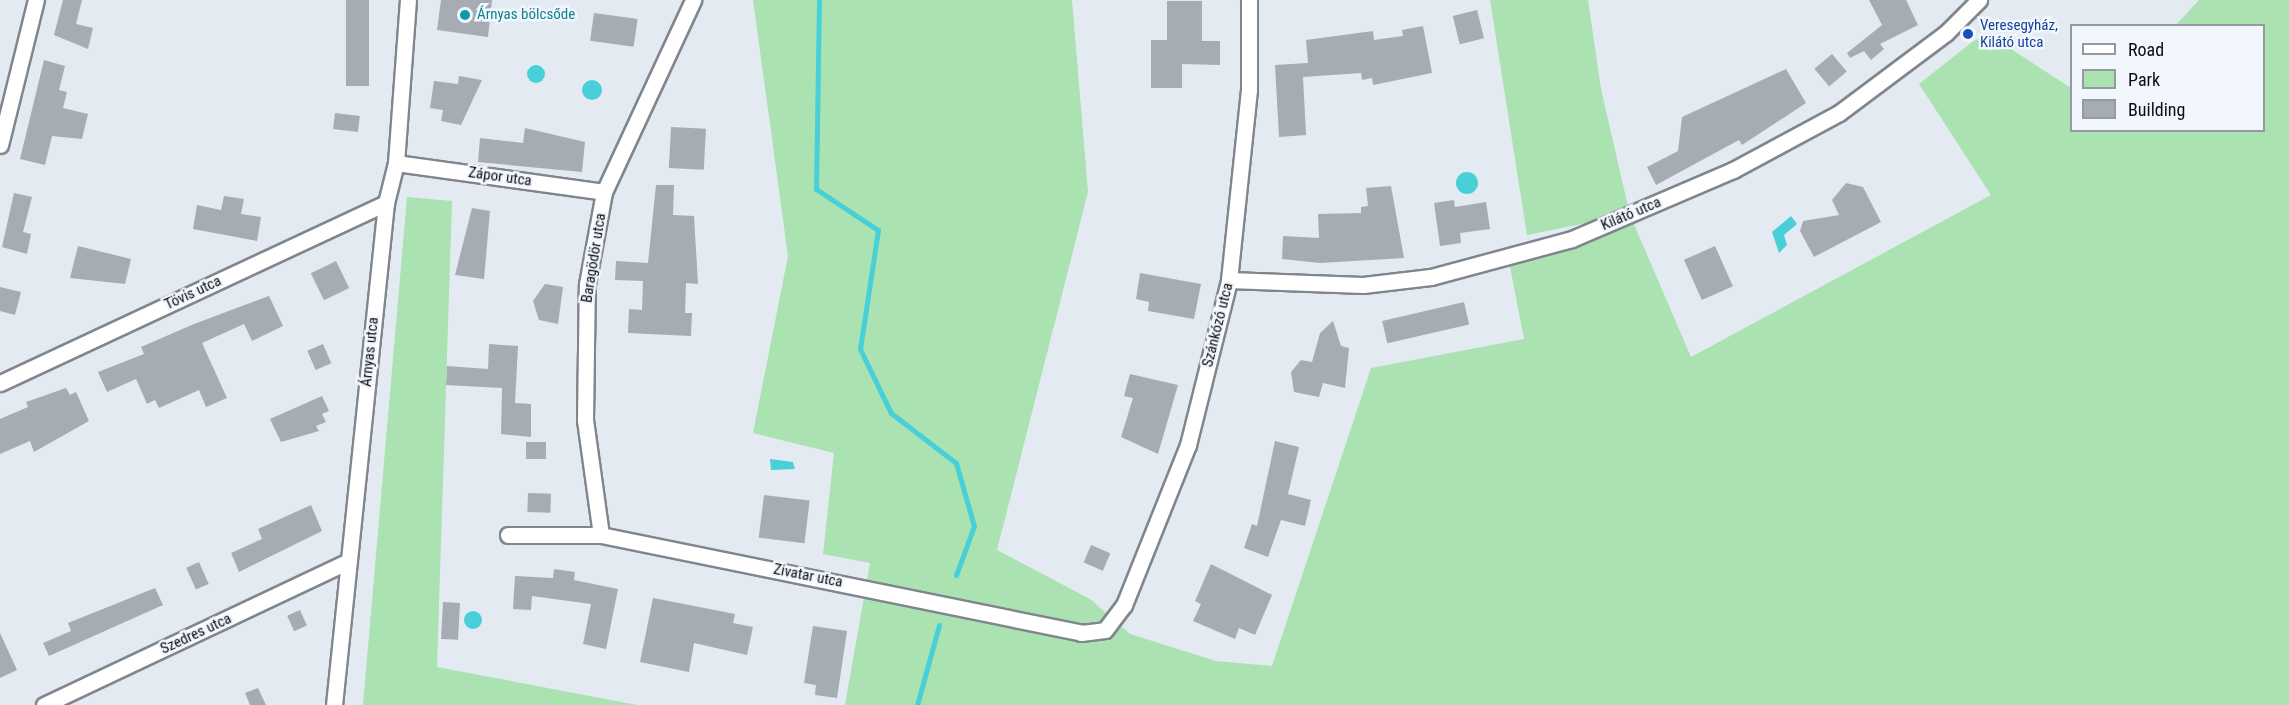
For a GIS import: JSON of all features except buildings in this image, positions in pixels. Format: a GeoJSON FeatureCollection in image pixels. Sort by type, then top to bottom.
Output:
{"type":"FeatureCollection","features":[{"type":"Feature","properties":{"kind":"street"},"geometry":{"type":"LineString","coordinates":[[0,145],[36,0]]}},
{"type":"Feature","properties":{"kind":"street","name":"Árnyas utca"},"geometry":{"type":"LineString","coordinates":[[334,705],[386,203],[396,162],[408,0]]}},
{"type":"Feature","properties":{"kind":"street","name":"Baragödör utca"},"geometry":{"type":"LineString","coordinates":[[601,535],[590,484],[583,363],[587,284],[604,192],[693,0]]}},
{"type":"Feature","properties":{"kind":"street","name":"Szánkózó utca"},"geometry":{"type":"LineString","coordinates":[[1105,630],[1124,605],[1188,445],[1229,280],[1249,90],[1249,0]]}},
{"type":"Feature","properties":{"kind":"street","name":"Kilátó utca"},"geometry":{"type":"LineString","coordinates":[[1229,280],[1363,285],[1431,277],[1572,239],[1733,170],[1839,113],[1929,47],[1979,0]]}},
{"type":"Feature","properties":{"kind":"street","name":"Zápor utca"},"geometry":{"type":"LineString","coordinates":[[396,162],[604,192]]}},
{"type":"Feature","properties":{"kind":"street","name":"Tövis utca"},"geometry":{"type":"LineString","coordinates":[[0,383],[386,203]]}},
{"type":"Feature","properties":{"kind":"street","name":"Zivatar utca"},"geometry":{"type":"LineString","coordinates":[[508,536],[601,535],[1081,633],[1105,630]]}},
{"type":"Feature","properties":{"kind":"street","name":"Szedres utca"},"geometry":{"type":"LineString","coordinates":[[44,705],[348,561]]}},
{"type":"Feature","properties":{"kind":"green space"},"geometry":{"type":"Polygon","coordinates":[[[753,0],[1072,0],[1088,192],[997,550],[1090,599],[1130,634],[1216,661],[1272,666],[1371,368],[1524,339],[1508,256],[1626,215],[1527,235],[1490,0],[1588,0],[1601,89],[1630,215],[1691,357],[1991,195],[1919,84],[1972,42],[1988,34],[2070,87],[2070,132],[2265,132],[2265,24],[2177,24],[2199,0],[2289,0],[2289,705],[845,705],[870,563],[823,554],[834,453],[753,433],[788,256],[753,0]]]}},
{"type":"Feature","properties":{"kind":"green space"},"geometry":{"type":"Polygon","coordinates":[[[407,197],[452,201],[437,667],[637,705],[363,705],[407,197]]]}},
{"type":"Feature","properties":{"kind":"water"},"geometry":{"type":"Polygon","coordinates":[[[532,65],[540,65],[545,70],[543,81],[532,83],[527,78],[527,70],[532,65]]]}},
{"type":"Feature","properties":{"kind":"water"},"geometry":{"type":"Polygon","coordinates":[[[592,80],[599,83],[602,90],[599,97],[592,100],[585,97],[582,90],[585,83],[592,80]]]}},
{"type":"Feature","properties":{"kind":"water"},"geometry":{"type":"Polygon","coordinates":[[[1467,172],[1475,175],[1478,183],[1475,191],[1467,194],[1459,191],[1456,183],[1459,175],[1467,172]]]}},
{"type":"Feature","properties":{"kind":"water"},"geometry":{"type":"Polygon","coordinates":[[[1791,216],[1797,224],[1784,235],[1787,245],[1779,253],[1772,232],[1791,216]]]}},
{"type":"Feature","properties":{"kind":"water"},"geometry":{"type":"Polygon","coordinates":[[[770,459],[793,462],[795,469],[771,470],[770,459]]]}},
{"type":"Feature","properties":{"kind":"water"},"geometry":{"type":"Polygon","coordinates":[[[473,611],[479,614],[482,620],[479,626],[473,629],[467,626],[464,620],[467,614],[473,611]]]}},
{"type":"Feature","properties":{"kind":"waterway"},"geometry":{"type":"LineString","coordinates":[[819,0],[816,189],[878,230],[860,349],[891,413],[956,463],[974,526],[956,575]]}},
{"type":"Feature","properties":{"kind":"waterway"},"geometry":{"type":"LineString","coordinates":[[917,705],[939,625]]}},
{"type":"Feature","properties":{"kind":"place","name":"Árnyas bölcsőde"},"geometry":{"type":"Point","coordinates":[465,15]}},
{"type":"Feature","properties":{"kind":"place","name":"Veresegyház, Kilátó utca"},"geometry":{"type":"Point","coordinates":[1968,34]}}]}
